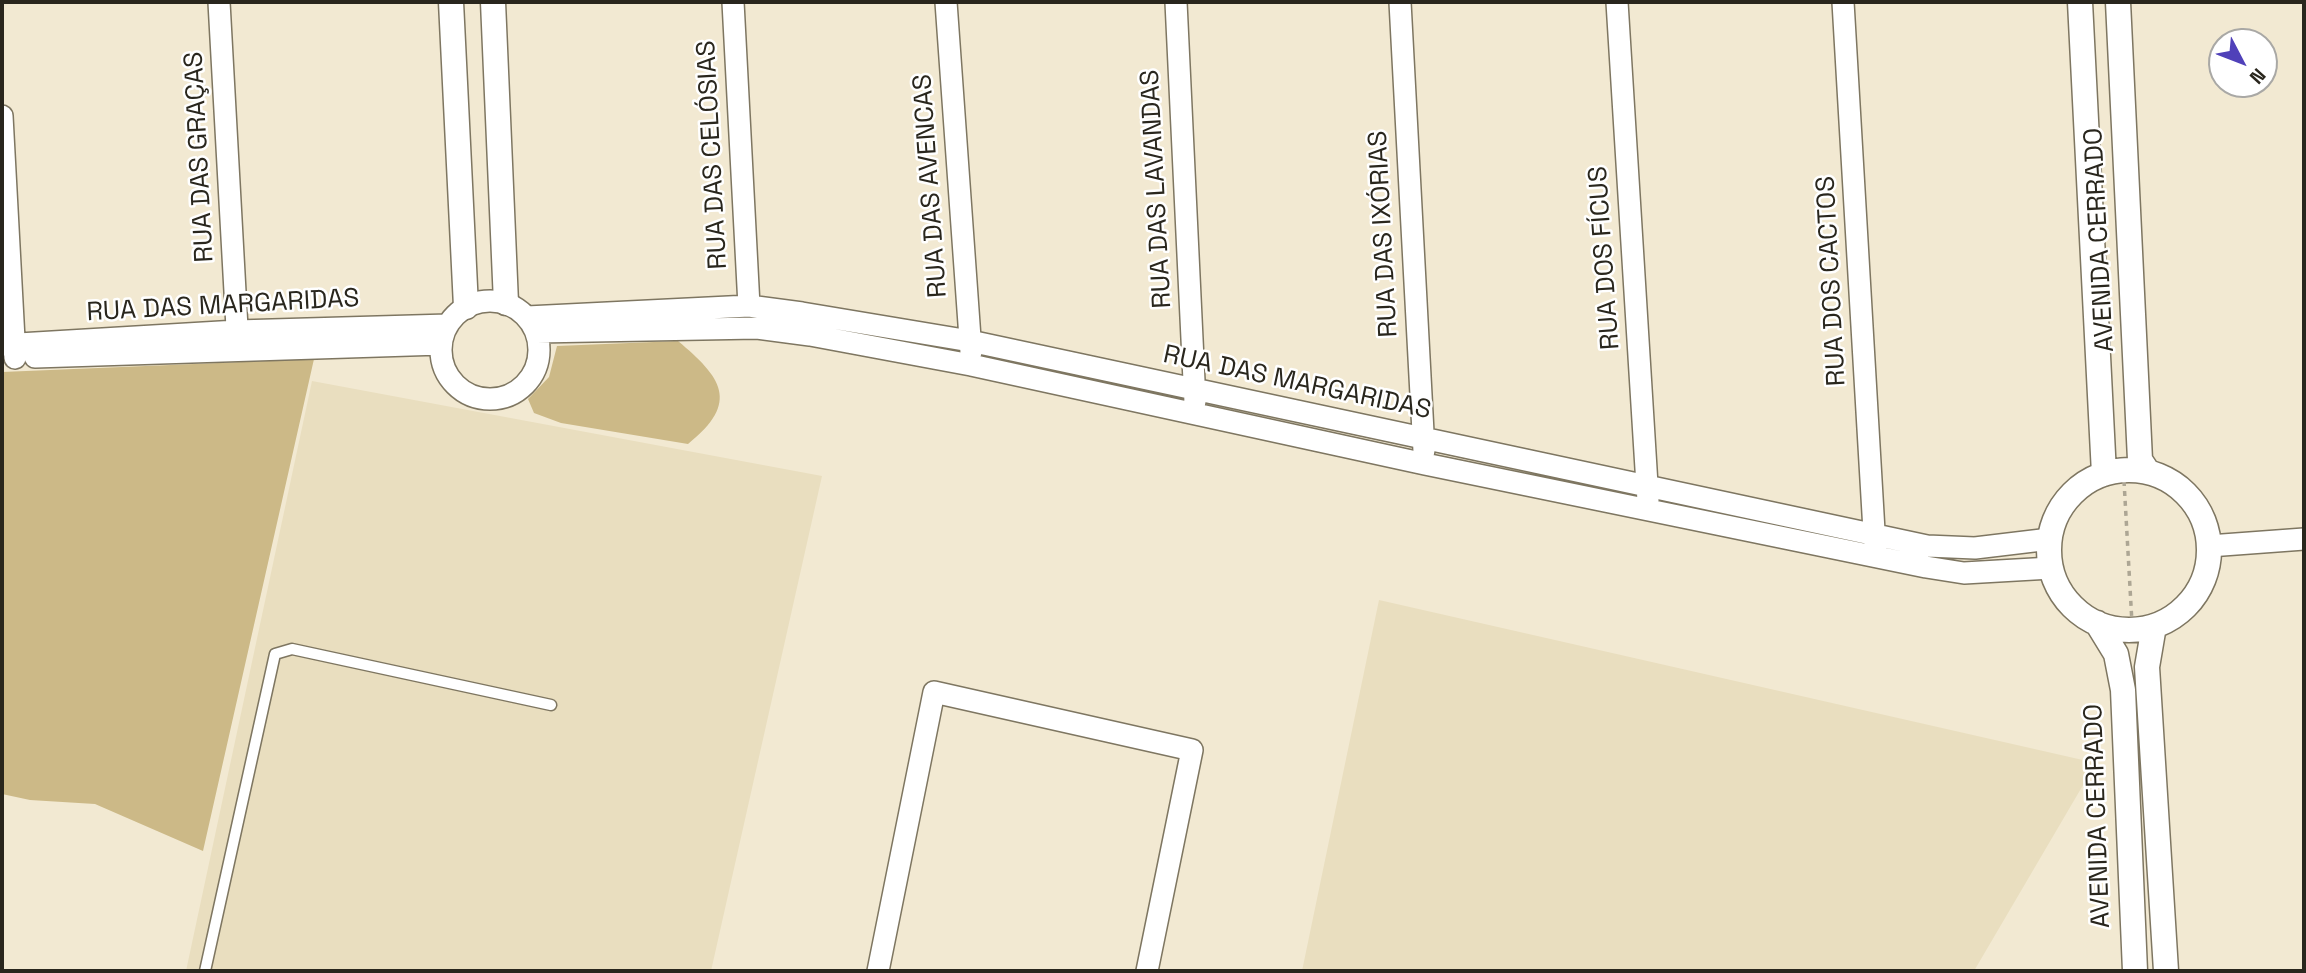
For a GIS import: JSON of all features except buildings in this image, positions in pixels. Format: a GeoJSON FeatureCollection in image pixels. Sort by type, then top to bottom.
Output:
{"type":"FeatureCollection","features":[{"type":"Feature","properties":{"kind":"street","name":"RUA DAS GRAÇAS"},"geometry":{"type":"LineString","coordinates":[[219,2],[238,342]]}},
{"type":"Feature","properties":{"kind":"street"},"geometry":{"type":"LineString","coordinates":[[451,2],[467,307]]}},
{"type":"Feature","properties":{"kind":"street"},"geometry":{"type":"LineString","coordinates":[[493,2],[506,303]]}},
{"type":"Feature","properties":{"kind":"street","name":"RUA DAS CELÓSIAS"},"geometry":{"type":"LineString","coordinates":[[733,2],[749,306]]}},
{"type":"Feature","properties":{"kind":"street","name":"RUA DAS AVENCAS"},"geometry":{"type":"LineString","coordinates":[[946,2],[971,365]]}},
{"type":"Feature","properties":{"kind":"street","name":"RUA DAS LAVANDAS"},"geometry":{"type":"LineString","coordinates":[[1176,2],[1195,415]]}},
{"type":"Feature","properties":{"kind":"street","name":"RUA DAS IXÓRIAS"},"geometry":{"type":"LineString","coordinates":[[1400,2],[1424,464]]}},
{"type":"Feature","properties":{"kind":"street","name":"RUA DOS FÍCUS"},"geometry":{"type":"LineString","coordinates":[[1617,2],[1649,510]]}},
{"type":"Feature","properties":{"kind":"street","name":"RUA DOS CACTOS"},"geometry":{"type":"LineString","coordinates":[[1843,2],[1876,557]]}},
{"type":"Feature","properties":{"kind":"street","name":"AVENIDA CERRADO"},"geometry":{"type":"LineString","coordinates":[[2080,2],[2125,472]]}},
{"type":"Feature","properties":{"kind":"street","name":"AVENIDA CERRADO"},"geometry":{"type":"LineString","coordinates":[[2118,2],[2140,460],[2125,472]]}},
{"type":"Feature","properties":{"kind":"street"},"geometry":{"type":"LineString","coordinates":[[2,116],[8,352]]}},
{"type":"Feature","properties":{"kind":"street"},"geometry":{"type":"LineString","coordinates":[[493,301],[506,303],[532,325],[540,347],[532,376],[523,387],[496,399],[481,399],[455,385],[442,359],[445,335],[467,307],[493,301]]}},
{"type":"Feature","properties":{"kind":"street","name":"RUA DAS MARGARIDAS"},"geometry":{"type":"LineString","coordinates":[[532,325],[749,306],[970,341],[1927,546],[1975,548],[2050,538]]}},
{"type":"Feature","properties":{"kind":"street","name":"RUA DAS MARGARIDAS"},"geometry":{"type":"LineString","coordinates":[[532,325],[757,328],[971,365],[1424,464],[1876,557],[1964,573],[2051,568]]}},
{"type":"Feature","properties":{"kind":"street","name":"RUA DAS MARGARIDAS"},"geometry":{"type":"LineString","coordinates":[[8,352],[445,335]]}},
{"type":"Feature","properties":{"kind":"street"},"geometry":{"type":"LineString","coordinates":[[2125,472],[2175,484],[2196,504],[2203,517],[2209,546],[2208,561],[2199,589],[2180,611],[2143,628],[2097,623],[2072,606],[2056,582],[2051,568],[2050,538],[2068,498],[2091,480],[2125,472]]}},
{"type":"Feature","properties":{"kind":"street"},"geometry":{"type":"LineString","coordinates":[[2209,546],[2304,538]]}},
{"type":"Feature","properties":{"kind":"street","name":"AVENIDA CERRADO"},"geometry":{"type":"LineString","coordinates":[[2097,623],[2116,654],[2123,690],[2135,971]]}},
{"type":"Feature","properties":{"kind":"street"},"geometry":{"type":"LineString","coordinates":[[2143,628],[2166,971]]}},
{"type":"Feature","properties":{"kind":"street"},"geometry":{"type":"LineString","coordinates":[[878,971],[934,692],[1192,750],[1147,971]]}},
{"type":"Feature","properties":{"kind":"lane"},"geometry":{"type":"LineString","coordinates":[[205,971],[275,654],[292,649],[551,705]]}},
{"type":"Feature","properties":{"kind":"path"},"geometry":{"type":"LineString","coordinates":[[2125,472],[2143,628]]}},
{"type":"Feature","properties":{"kind":"shaded area"},"geometry":{"type":"Polygon","coordinates":[[[678,341],[705,366],[719,390],[715,415],[705,429],[688,444],[561,423],[534,413],[528,399],[549,377],[557,346],[678,341]]]}},
{"type":"Feature","properties":{"kind":"shaded area"},"geometry":{"type":"Polygon","coordinates":[[[314,359],[203,851],[95,804],[30,800],[2,794],[2,372],[314,359]]]}},
{"type":"Feature","properties":{"kind":"shaded area"},"geometry":{"type":"Polygon","coordinates":[[[312,381],[822,476],[711,971],[186,971],[312,381]]]}},
{"type":"Feature","properties":{"kind":"shaded area"},"geometry":{"type":"Polygon","coordinates":[[[1379,600],[2096,763],[1974,971],[1302,971],[1379,600]]]}}]}
